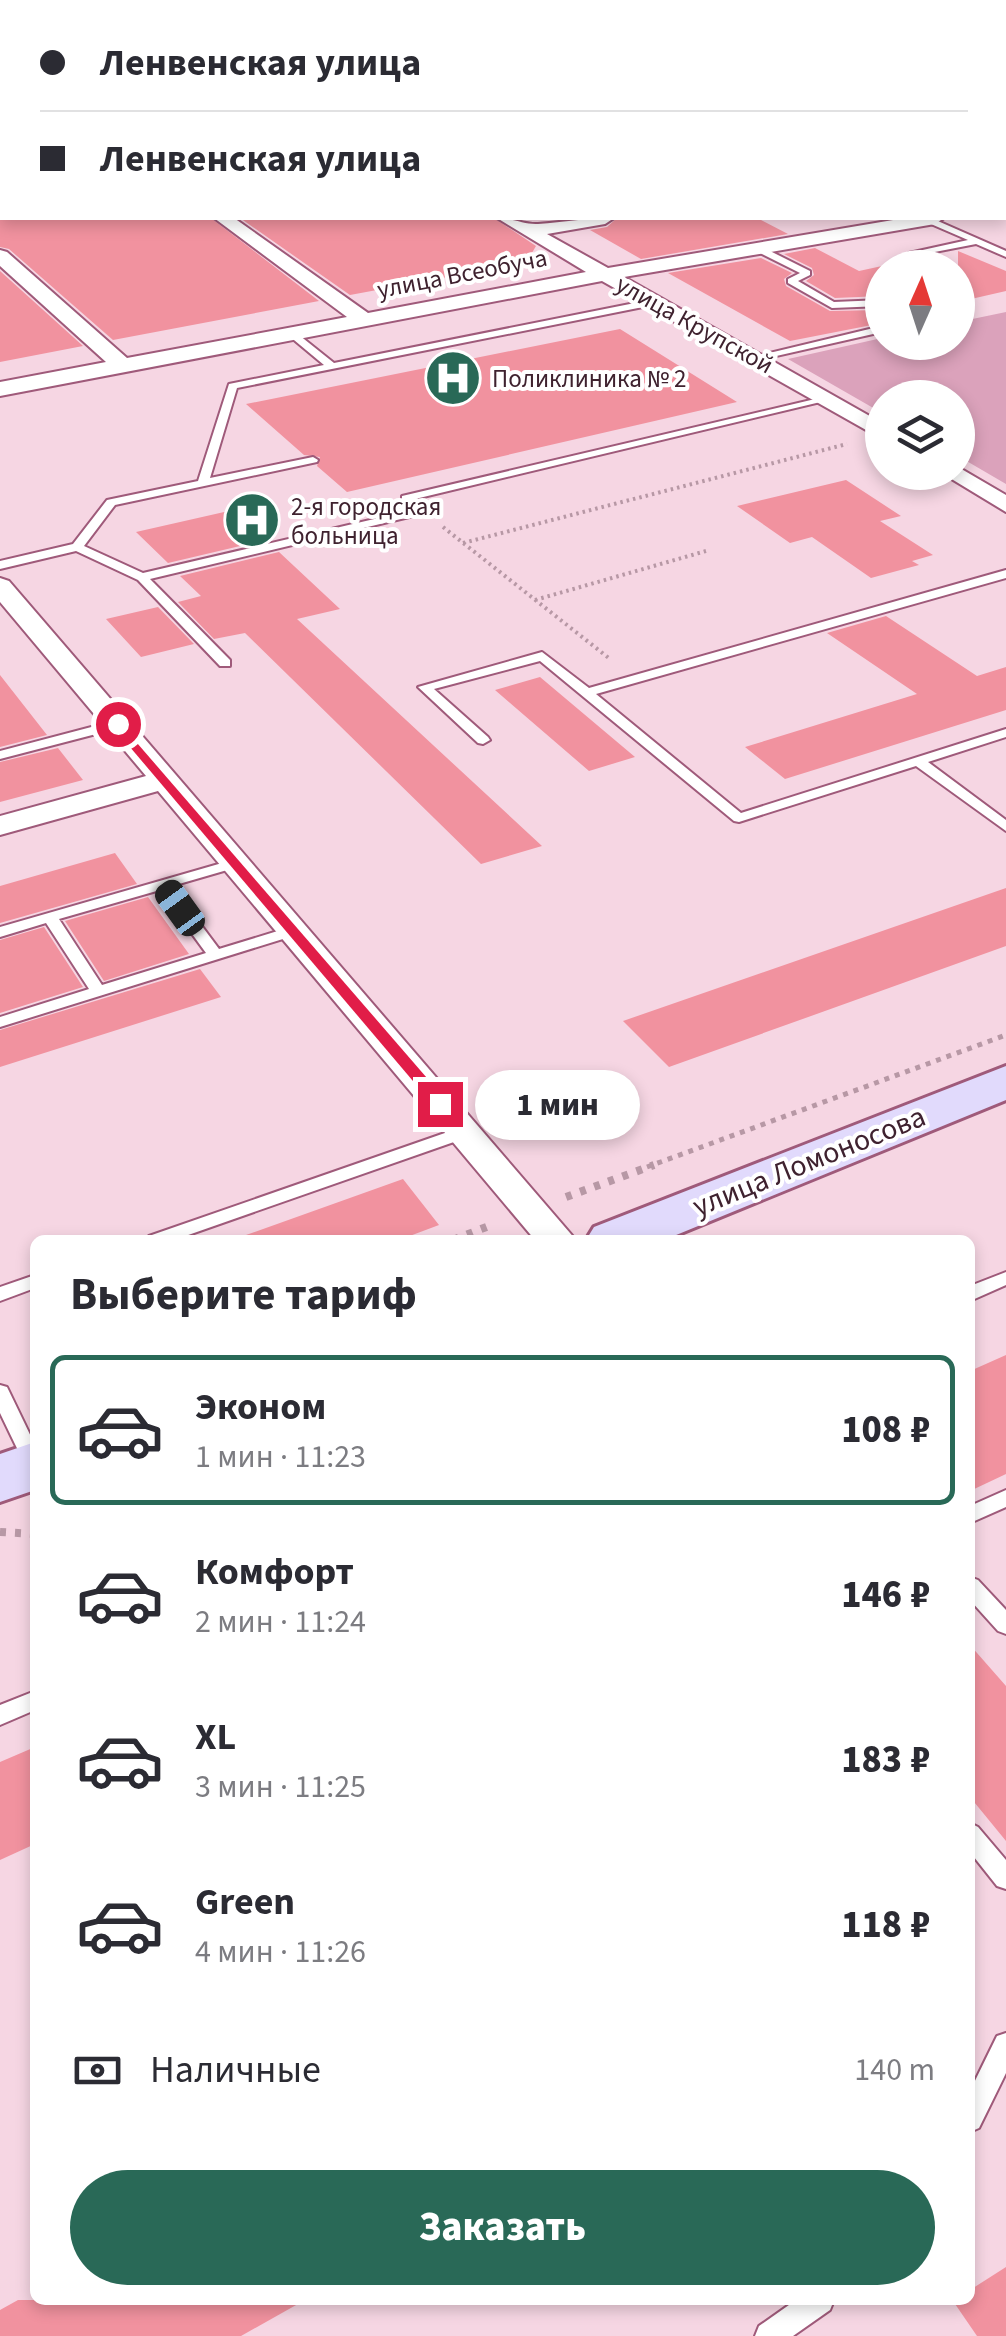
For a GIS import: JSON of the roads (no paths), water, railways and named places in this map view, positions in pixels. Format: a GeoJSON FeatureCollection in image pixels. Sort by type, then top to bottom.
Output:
{"type":"FeatureCollection","features":[{"type":"Feature","properties":{"kind":"main road","name":"улица Ломоносова"},"geometry":{"type":"LineString","coordinates":[[625,1235],[1006,1082]]}},
{"type":"Feature","properties":{"kind":"main road"},"geometry":{"type":"LineString","coordinates":[[0,1479],[30,1467]]}},
{"type":"Feature","properties":{"kind":"street"},"geometry":{"type":"LineString","coordinates":[[226,220],[365,320]]}},
{"type":"Feature","properties":{"kind":"street","name":"улица Крупской"},"geometry":{"type":"LineString","coordinates":[[510,220],[865,422]]}},
{"type":"Feature","properties":{"kind":"street"},"geometry":{"type":"LineString","coordinates":[[530,231],[593,220]]}},
{"type":"Feature","properties":{"kind":"street","name":"улица Всеобуча"},"geometry":{"type":"LineString","coordinates":[[0,388],[605,274],[921,220]]}},
{"type":"Feature","properties":{"kind":"street"},"geometry":{"type":"LineString","coordinates":[[0,256],[122,366]]}},
{"type":"Feature","properties":{"kind":"street"},"geometry":{"type":"LineString","coordinates":[[975,487],[1006,506]]}},
{"type":"Feature","properties":{"kind":"street"},"geometry":{"type":"LineString","coordinates":[[0,586],[552,1235]]}},
{"type":"Feature","properties":{"kind":"street"},"geometry":{"type":"LineString","coordinates":[[0,826],[165,780]]}},
{"type":"Feature","properties":{"kind":"lane"},"geometry":{"type":"LineString","coordinates":[[929,220],[1006,254]]}},
{"type":"Feature","properties":{"kind":"lane"},"geometry":{"type":"LineString","coordinates":[[935,250],[976,241]]}},
{"type":"Feature","properties":{"kind":"lane"},"geometry":{"type":"LineString","coordinates":[[757,248],[806,273],[790,282],[832,305],[865,304]]}},
{"type":"Feature","properties":{"kind":"lane"},"geometry":{"type":"LineString","coordinates":[[202,482],[233,386],[656,302]]}},
{"type":"Feature","properties":{"kind":"lane"},"geometry":{"type":"LineString","coordinates":[[291,334],[332,366]]}},
{"type":"Feature","properties":{"kind":"lane"},"geometry":{"type":"LineString","coordinates":[[754,358],[865,334]]}},
{"type":"Feature","properties":{"kind":"lane"},"geometry":{"type":"LineString","coordinates":[[142,577],[422,511],[406,498],[828,399]]}},
{"type":"Feature","properties":{"kind":"lane"},"geometry":{"type":"LineString","coordinates":[[77,547],[111,502],[313,460]]}},
{"type":"Feature","properties":{"kind":"lane"},"geometry":{"type":"LineString","coordinates":[[0,564],[77,547],[142,577],[225,663]]}},
{"type":"Feature","properties":{"kind":"lane"},"geometry":{"type":"LineString","coordinates":[[586,693],[1006,574]]}},
{"type":"Feature","properties":{"kind":"lane"},"geometry":{"type":"LineString","coordinates":[[483,740],[425,687],[542,656],[740,818],[1006,733]]}},
{"type":"Feature","properties":{"kind":"lane"},"geometry":{"type":"LineString","coordinates":[[0,755],[118,724]]}},
{"type":"Feature","properties":{"kind":"lane"},"geometry":{"type":"LineString","coordinates":[[918,762],[1006,827]]}},
{"type":"Feature","properties":{"kind":"lane"},"geometry":{"type":"LineString","coordinates":[[0,932],[236,862]]}},
{"type":"Feature","properties":{"kind":"lane"},"geometry":{"type":"LineString","coordinates":[[162,884],[216,956]]}},
{"type":"Feature","properties":{"kind":"lane"},"geometry":{"type":"LineString","coordinates":[[50,917],[99,992]]}},
{"type":"Feature","properties":{"kind":"lane"},"geometry":{"type":"LineString","coordinates":[[0,1022],[294,931]]}},
{"type":"Feature","properties":{"kind":"lane"},"geometry":{"type":"LineString","coordinates":[[168,1235],[465,1132]]}},
{"type":"Feature","properties":{"kind":"lane"},"geometry":{"type":"LineString","coordinates":[[975,1292],[1006,1278]]}},
{"type":"Feature","properties":{"kind":"lane"},"geometry":{"type":"LineString","coordinates":[[0,1294],[30,1284]]}},
{"type":"Feature","properties":{"kind":"lane"},"geometry":{"type":"LineString","coordinates":[[0,1392],[30,1455]]}},
{"type":"Feature","properties":{"kind":"lane"},"geometry":{"type":"LineString","coordinates":[[975,1513],[1006,1498]]}},
{"type":"Feature","properties":{"kind":"lane"},"geometry":{"type":"LineString","coordinates":[[975,1592],[1006,1626]]}},
{"type":"Feature","properties":{"kind":"lane"},"geometry":{"type":"LineString","coordinates":[[0,1715],[30,1702]]}},
{"type":"Feature","properties":{"kind":"lane"},"geometry":{"type":"LineString","coordinates":[[975,1840],[1006,1878]]}},
{"type":"Feature","properties":{"kind":"lane"},"geometry":{"type":"LineString","coordinates":[[975,2109],[1006,2045]]}},
{"type":"Feature","properties":{"kind":"lane"},"geometry":{"type":"LineString","coordinates":[[769,2336],[813,2305]]}},
{"type":"Feature","properties":{"kind":"place","name":"Поликлиника № 2"},"geometry":{"type":"Point","coordinates":[453,378]}},
{"type":"Feature","properties":{"kind":"place","name":"2-я городская больница"},"geometry":{"type":"Point","coordinates":[252,520]}}]}
